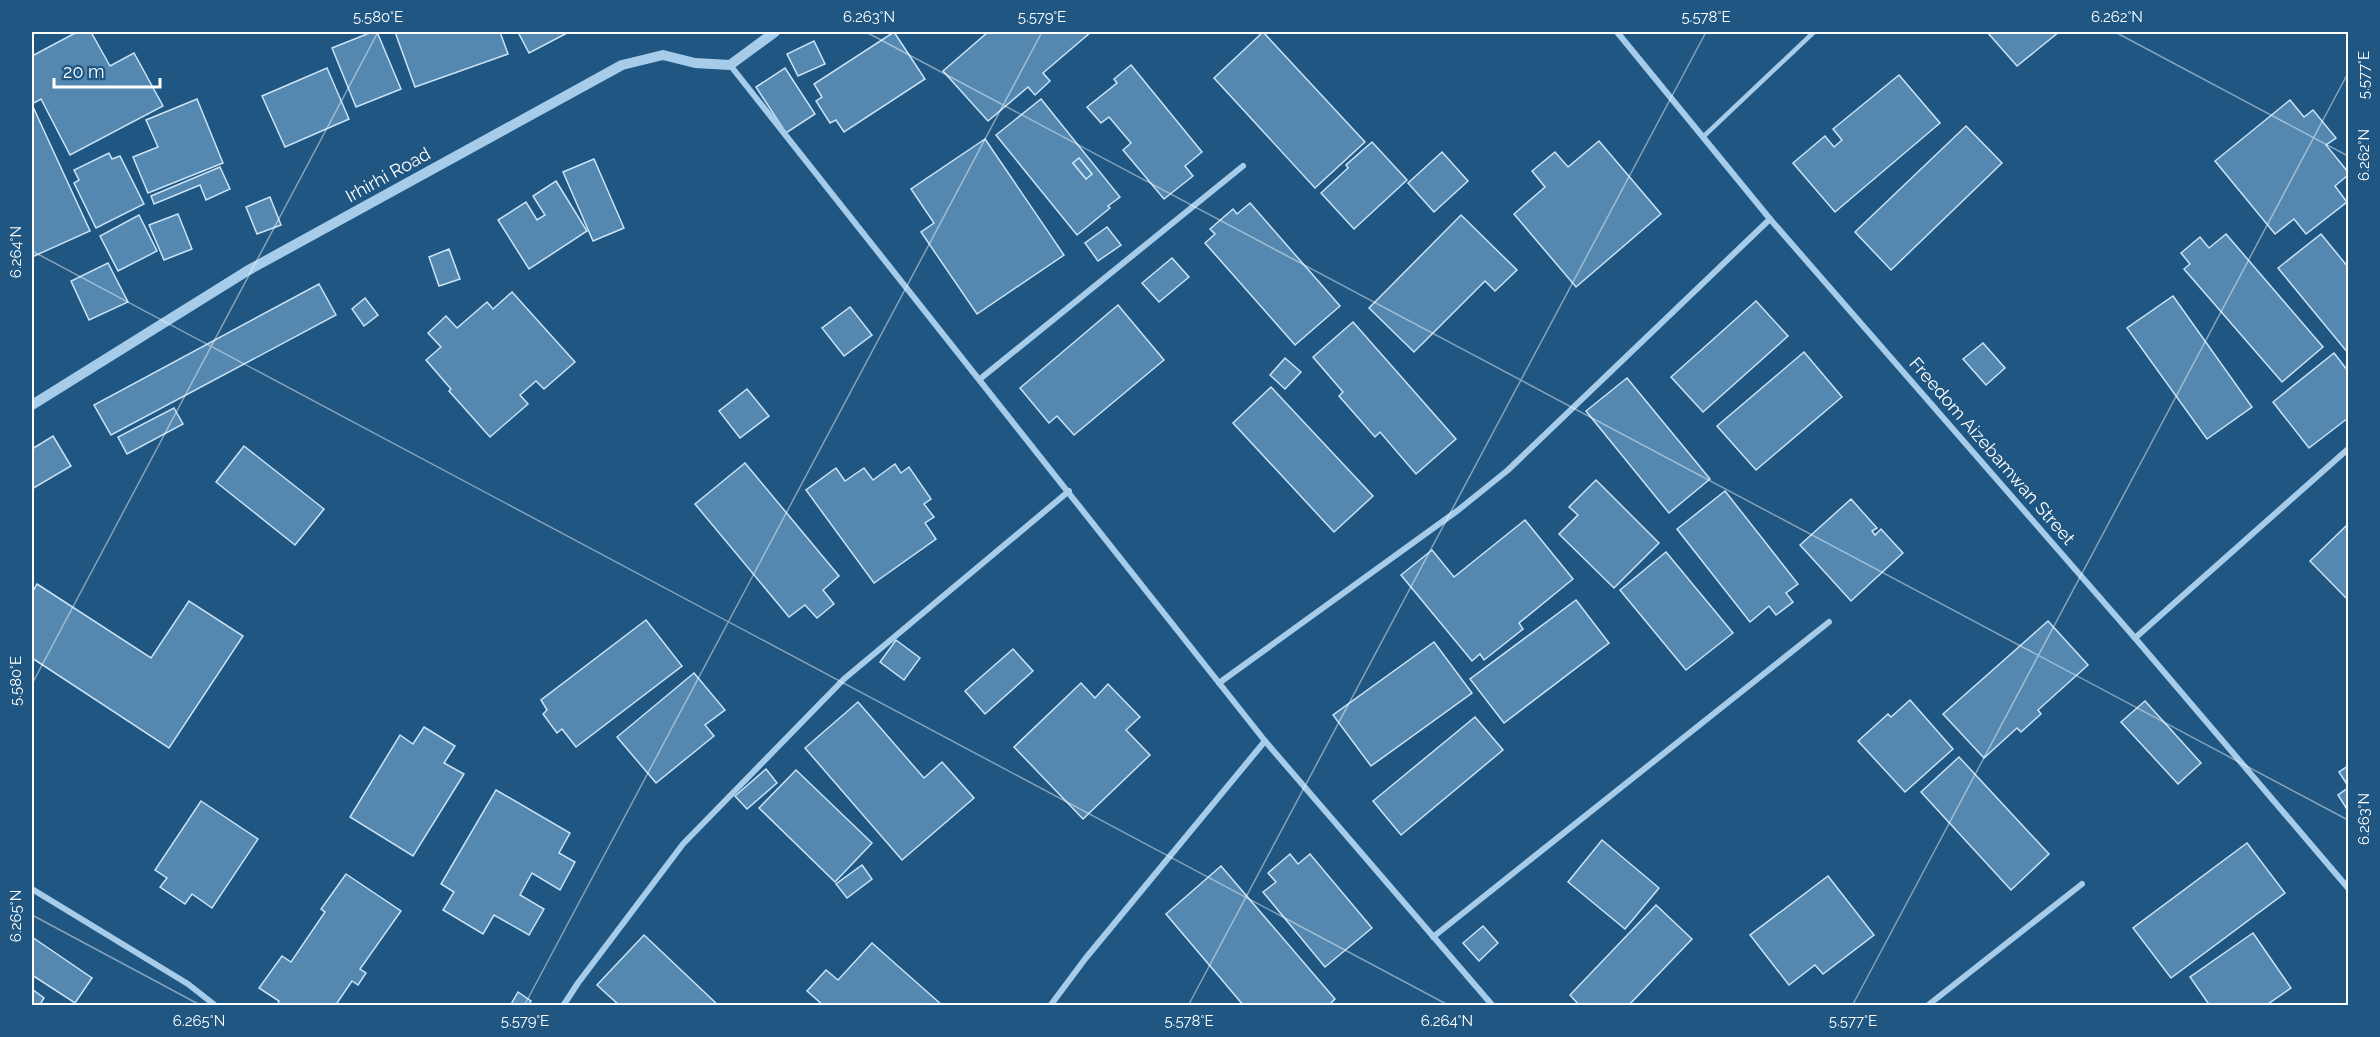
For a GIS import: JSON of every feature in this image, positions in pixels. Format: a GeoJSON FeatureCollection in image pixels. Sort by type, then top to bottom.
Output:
{"type":"FeatureCollection","features":[{"type":"Feature","properties":{"kind":"street"},"geometry":{"type":"LineString","coordinates":[[775,32],[730,65],[1265,741],[1493,1005]]}},
{"type":"Feature","properties":{"kind":"street","name":"Freedom Aizebamwan Street"},"geometry":{"type":"LineString","coordinates":[[1617,32],[1770,219],[2349,888]]}},
{"type":"Feature","properties":{"kind":"street","name":"Irhirhi Road"},"geometry":{"type":"LineString","coordinates":[[32,405],[247,271],[622,65],[663,55],[695,63],[730,65]]}},
{"type":"Feature","properties":{"kind":"street"},"geometry":{"type":"LineString","coordinates":[[980,379],[1243,165]]}},
{"type":"Feature","properties":{"kind":"street"},"geometry":{"type":"LineString","coordinates":[[1219,683],[1457,511],[1508,470],[1770,219]]}},
{"type":"Feature","properties":{"kind":"street"},"geometry":{"type":"LineString","coordinates":[[2135,638],[2349,449]]}},
{"type":"Feature","properties":{"kind":"street"},"geometry":{"type":"LineString","coordinates":[[563,1005],[683,844],[844,679],[1069,491]]}},
{"type":"Feature","properties":{"kind":"street"},"geometry":{"type":"LineString","coordinates":[[1434,937],[1829,622]]}},
{"type":"Feature","properties":{"kind":"street"},"geometry":{"type":"LineString","coordinates":[[1050,1005],[1085,959],[1265,741]]}},
{"type":"Feature","properties":{"kind":"street"},"geometry":{"type":"LineString","coordinates":[[1928,1005],[2082,884]]}},
{"type":"Feature","properties":{"kind":"street"},"geometry":{"type":"LineString","coordinates":[[32,889],[189,984],[216,1005]]}},
{"type":"Feature","properties":{"kind":"lane"},"geometry":{"type":"LineString","coordinates":[[1703,137],[1814,32]]}},
{"type":"Feature","properties":{"kind":"building"},"geometry":{"type":"Polygon","coordinates":[[[77,32],[91,32],[110,66],[134,53],[163,106],[70,155],[41,99],[34,103],[32,56],[77,32]]]}},
{"type":"Feature","properties":{"kind":"building"},"geometry":{"type":"Polygon","coordinates":[[[377,32],[401,89],[356,107],[332,48],[377,32]]]}},
{"type":"Feature","properties":{"kind":"building"},"geometry":{"type":"Polygon","coordinates":[[[395,32],[500,32],[508,54],[415,87],[395,32]]]}},
{"type":"Feature","properties":{"kind":"building"},"geometry":{"type":"Polygon","coordinates":[[[518,32],[569,32],[529,53],[518,32]]]}},
{"type":"Feature","properties":{"kind":"building"},"geometry":{"type":"Polygon","coordinates":[[[894,32],[925,79],[844,132],[836,120],[830,123],[816,101],[822,97],[814,84],[894,32]]]}},
{"type":"Feature","properties":{"kind":"building"},"geometry":{"type":"Polygon","coordinates":[[[988,32],[1091,32],[1043,73],[1050,81],[1035,95],[1028,87],[988,121],[943,71],[988,32]]]}},
{"type":"Feature","properties":{"kind":"building"},"geometry":{"type":"Polygon","coordinates":[[[1263,32],[1365,142],[1315,188],[1214,78],[1263,32]]]}},
{"type":"Feature","properties":{"kind":"building"},"geometry":{"type":"Polygon","coordinates":[[[1987,32],[2059,32],[2017,66],[1987,32]]]}},
{"type":"Feature","properties":{"kind":"building"},"geometry":{"type":"Polygon","coordinates":[[[814,41],[825,64],[798,76],[787,54],[814,41]]]}},
{"type":"Feature","properties":{"kind":"building"},"geometry":{"type":"Polygon","coordinates":[[[1131,65],[1202,152],[1185,166],[1193,176],[1164,199],[1123,150],[1131,143],[1109,117],[1101,123],[1087,107],[1117,83],[1114,79],[1131,65]]]}},
{"type":"Feature","properties":{"kind":"building"},"geometry":{"type":"Polygon","coordinates":[[[327,68],[349,119],[285,147],[262,96],[327,68]]]}},
{"type":"Feature","properties":{"kind":"building"},"geometry":{"type":"Polygon","coordinates":[[[785,68],[815,114],[786,133],[756,87],[785,68]]]}},
{"type":"Feature","properties":{"kind":"building"},"geometry":{"type":"Polygon","coordinates":[[[1899,75],[1940,123],[1835,212],[1793,163],[1825,136],[1834,147],[1842,140],[1833,129],[1899,75]]]}},
{"type":"Feature","properties":{"kind":"building"},"geometry":{"type":"Polygon","coordinates":[[[197,99],[223,163],[148,193],[133,157],[158,147],[146,120],[197,99]]]}},
{"type":"Feature","properties":{"kind":"building"},"geometry":{"type":"Polygon","coordinates":[[[1041,99],[1120,197],[1077,235],[996,135],[1041,99]],[[1079,158],[1073,163],[1086,179],[1092,174],[1079,158]]]}},
{"type":"Feature","properties":{"kind":"building"},"geometry":{"type":"Polygon","coordinates":[[[2290,100],[2304,117],[2313,110],[2336,138],[2326,145],[2348,172],[2348,175],[2335,186],[2347,202],[2306,234],[2294,219],[2275,234],[2215,161],[2290,100]]]}},
{"type":"Feature","properties":{"kind":"building"},"geometry":{"type":"Polygon","coordinates":[[[34,109],[90,231],[32,257],[32,110],[34,109]]]}},
{"type":"Feature","properties":{"kind":"building"},"geometry":{"type":"Polygon","coordinates":[[[1966,126],[2002,163],[1891,270],[1855,232],[1966,126]]]}},
{"type":"Feature","properties":{"kind":"building"},"geometry":{"type":"Polygon","coordinates":[[[985,139],[1064,255],[977,314],[921,232],[934,223],[911,189],[985,139]]]}},
{"type":"Feature","properties":{"kind":"building"},"geometry":{"type":"Polygon","coordinates":[[[1599,141],[1661,214],[1576,287],[1514,214],[1545,187],[1532,171],[1555,152],[1568,167],[1599,141]]]}},
{"type":"Feature","properties":{"kind":"building"},"geometry":{"type":"Polygon","coordinates":[[[1372,142],[1407,180],[1354,229],[1321,193],[1348,168],[1346,165],[1372,142]]]}},
{"type":"Feature","properties":{"kind":"building"},"geometry":{"type":"Polygon","coordinates":[[[1442,152],[1468,181],[1434,212],[1408,183],[1442,152]]]}},
{"type":"Feature","properties":{"kind":"building"},"geometry":{"type":"Polygon","coordinates":[[[109,153],[112,159],[120,156],[144,204],[96,228],[74,183],[79,180],[74,170],[109,153]]]}},
{"type":"Feature","properties":{"kind":"building"},"geometry":{"type":"Polygon","coordinates":[[[1079,158],[1092,174],[1086,179],[1073,163],[1079,158]]]}},
{"type":"Feature","properties":{"kind":"building"},"geometry":{"type":"Polygon","coordinates":[[[594,159],[624,228],[593,241],[563,172],[594,159]]]}},
{"type":"Feature","properties":{"kind":"building"},"geometry":{"type":"Polygon","coordinates":[[[220,167],[230,189],[206,200],[200,185],[154,204],[151,196],[220,167]]]}},
{"type":"Feature","properties":{"kind":"building"},"geometry":{"type":"Polygon","coordinates":[[[556,181],[587,231],[529,269],[498,220],[526,202],[537,220],[545,215],[533,196],[556,181]]]}},
{"type":"Feature","properties":{"kind":"building"},"geometry":{"type":"Polygon","coordinates":[[[270,197],[281,225],[257,234],[246,207],[270,197]]]}},
{"type":"Feature","properties":{"kind":"building"},"geometry":{"type":"Polygon","coordinates":[[[1250,203],[1340,306],[1295,345],[1205,243],[1215,234],[1210,229],[1233,209],[1237,214],[1250,203]]]}},
{"type":"Feature","properties":{"kind":"building"},"geometry":{"type":"Polygon","coordinates":[[[178,214],[192,249],[164,260],[149,225],[178,214]]]}},
{"type":"Feature","properties":{"kind":"building"},"geometry":{"type":"Polygon","coordinates":[[[139,215],[157,251],[118,271],[100,236],[139,215]]]}},
{"type":"Feature","properties":{"kind":"building"},"geometry":{"type":"Polygon","coordinates":[[[1461,215],[1517,270],[1495,291],[1485,281],[1414,352],[1369,308],[1461,215]]]}},
{"type":"Feature","properties":{"kind":"building"},"geometry":{"type":"Polygon","coordinates":[[[1107,227],[1121,245],[1098,261],[1085,243],[1107,227]]]}},
{"type":"Feature","properties":{"kind":"building"},"geometry":{"type":"Polygon","coordinates":[[[2226,234],[2323,347],[2282,382],[2184,269],[2190,264],[2181,253],[2200,237],[2209,248],[2226,234]]]}},
{"type":"Feature","properties":{"kind":"building"},"geometry":{"type":"Polygon","coordinates":[[[2321,234],[2348,267],[2348,353],[2278,268],[2321,234]]]}},
{"type":"Feature","properties":{"kind":"building"},"geometry":{"type":"Polygon","coordinates":[[[449,249],[460,279],[439,286],[429,257],[449,249]]]}},
{"type":"Feature","properties":{"kind":"building"},"geometry":{"type":"Polygon","coordinates":[[[1172,258],[1189,277],[1159,302],[1142,283],[1172,258]]]}},
{"type":"Feature","properties":{"kind":"building"},"geometry":{"type":"Polygon","coordinates":[[[108,263],[128,302],[89,320],[71,281],[108,263]]]}},
{"type":"Feature","properties":{"kind":"building"},"geometry":{"type":"Polygon","coordinates":[[[319,284],[336,315],[111,435],[94,405],[319,284]]]}},
{"type":"Feature","properties":{"kind":"building"},"geometry":{"type":"Polygon","coordinates":[[[512,292],[575,362],[544,389],[536,381],[520,395],[528,404],[490,437],[449,391],[451,389],[426,360],[441,347],[428,333],[446,316],[457,328],[487,302],[493,309],[512,292]]]}},
{"type":"Feature","properties":{"kind":"building"},"geometry":{"type":"Polygon","coordinates":[[[2173,296],[2252,407],[2207,439],[2127,328],[2173,296]]]}},
{"type":"Feature","properties":{"kind":"building"},"geometry":{"type":"Polygon","coordinates":[[[365,298],[378,315],[364,326],[352,309],[365,298]]]}},
{"type":"Feature","properties":{"kind":"building"},"geometry":{"type":"Polygon","coordinates":[[[1756,301],[1788,336],[1703,412],[1671,377],[1756,301]]]}},
{"type":"Feature","properties":{"kind":"building"},"geometry":{"type":"Polygon","coordinates":[[[1118,305],[1164,360],[1074,435],[1057,416],[1049,423],[1020,388],[1118,305]]]}},
{"type":"Feature","properties":{"kind":"building"},"geometry":{"type":"Polygon","coordinates":[[[850,307],[872,335],[844,356],[822,328],[850,307]]]}},
{"type":"Feature","properties":{"kind":"building"},"geometry":{"type":"Polygon","coordinates":[[[1353,322],[1456,439],[1416,474],[1380,432],[1375,437],[1339,396],[1343,392],[1313,357],[1353,322]]]}},
{"type":"Feature","properties":{"kind":"building"},"geometry":{"type":"Polygon","coordinates":[[[1983,343],[2005,368],[1986,385],[1963,359],[1983,343]]]}},
{"type":"Feature","properties":{"kind":"building"},"geometry":{"type":"Polygon","coordinates":[[[1804,352],[1842,397],[1756,470],[1717,426],[1804,352]]]}},
{"type":"Feature","properties":{"kind":"building"},"geometry":{"type":"Polygon","coordinates":[[[2334,353],[2348,371],[2348,418],[2309,448],[2273,402],[2334,353]]]}},
{"type":"Feature","properties":{"kind":"building"},"geometry":{"type":"Polygon","coordinates":[[[1285,358],[1301,372],[1285,389],[1270,375],[1285,358]]]}},
{"type":"Feature","properties":{"kind":"building"},"geometry":{"type":"Polygon","coordinates":[[[1627,378],[1710,479],[1669,513],[1586,411],[1627,378]]]}},
{"type":"Feature","properties":{"kind":"building"},"geometry":{"type":"Polygon","coordinates":[[[1271,387],[1373,496],[1334,532],[1233,423],[1271,387]]]}},
{"type":"Feature","properties":{"kind":"building"},"geometry":{"type":"Polygon","coordinates":[[[747,389],[769,416],[740,438],[719,411],[747,389]]]}},
{"type":"Feature","properties":{"kind":"building"},"geometry":{"type":"Polygon","coordinates":[[[174,408],[183,424],[127,454],[118,437],[174,408]]]}},
{"type":"Feature","properties":{"kind":"building"},"geometry":{"type":"Polygon","coordinates":[[[53,436],[71,466],[32,489],[32,449],[53,436]]]}},
{"type":"Feature","properties":{"kind":"building"},"geometry":{"type":"Polygon","coordinates":[[[244,446],[324,509],[295,545],[216,482],[244,446]]]}},
{"type":"Feature","properties":{"kind":"building"},"geometry":{"type":"Polygon","coordinates":[[[745,463],[839,576],[823,590],[834,604],[817,618],[805,605],[789,617],[695,504],[745,463]]]}},
{"type":"Feature","properties":{"kind":"building"},"geometry":{"type":"Polygon","coordinates":[[[895,464],[901,473],[909,467],[931,499],[924,504],[934,517],[925,523],[936,539],[874,583],[806,490],[836,468],[845,481],[864,468],[873,480],[895,464]]]}},
{"type":"Feature","properties":{"kind":"building"},"geometry":{"type":"Polygon","coordinates":[[[1596,480],[1659,543],[1614,588],[1559,534],[1578,515],[1569,507],[1596,480]]]}},
{"type":"Feature","properties":{"kind":"building"},"geometry":{"type":"Polygon","coordinates":[[[1725,491],[1798,584],[1786,593],[1793,602],[1776,615],[1769,606],[1750,622],[1677,529],[1725,491]]]}},
{"type":"Feature","properties":{"kind":"building"},"geometry":{"type":"Polygon","coordinates":[[[1851,499],[1877,528],[1872,531],[1875,535],[1881,529],[1903,553],[1851,601],[1800,545],[1851,499]]]}},
{"type":"Feature","properties":{"kind":"building"},"geometry":{"type":"Polygon","coordinates":[[[1525,520],[1573,579],[1519,623],[1523,629],[1484,660],[1480,654],[1472,661],[1401,575],[1432,550],[1454,577],[1525,520]]]}},
{"type":"Feature","properties":{"kind":"building"},"geometry":{"type":"Polygon","coordinates":[[[2348,526],[2348,600],[2310,561],[2348,526]]]}},
{"type":"Feature","properties":{"kind":"building"},"geometry":{"type":"Polygon","coordinates":[[[1666,552],[1733,633],[1686,670],[1620,590],[1666,552]]]}},
{"type":"Feature","properties":{"kind":"building"},"geometry":{"type":"Polygon","coordinates":[[[37,584],[151,658],[189,601],[243,636],[169,748],[32,658],[32,593],[37,584]]]}},
{"type":"Feature","properties":{"kind":"building"},"geometry":{"type":"Polygon","coordinates":[[[1576,600],[1609,643],[1504,723],[1470,679],[1576,600]]]}},
{"type":"Feature","properties":{"kind":"building"},"geometry":{"type":"Polygon","coordinates":[[[646,620],[682,666],[576,747],[562,729],[557,733],[543,714],[547,710],[541,700],[646,620]]]}},
{"type":"Feature","properties":{"kind":"building"},"geometry":{"type":"Polygon","coordinates":[[[2048,621],[2088,665],[2038,710],[2041,714],[2021,732],[2017,728],[1984,758],[1943,714],[2048,621]]]}},
{"type":"Feature","properties":{"kind":"building"},"geometry":{"type":"Polygon","coordinates":[[[896,640],[920,658],[904,680],[880,662],[896,640]]]}},
{"type":"Feature","properties":{"kind":"building"},"geometry":{"type":"Polygon","coordinates":[[[1434,642],[1472,693],[1371,766],[1333,715],[1434,642]]]}},
{"type":"Feature","properties":{"kind":"building"},"geometry":{"type":"Polygon","coordinates":[[[1013,649],[1033,671],[985,714],[965,691],[1013,649]]]}},
{"type":"Feature","properties":{"kind":"building"},"geometry":{"type":"Polygon","coordinates":[[[694,673],[725,710],[705,725],[714,736],[656,783],[617,737],[694,673]]]}},
{"type":"Feature","properties":{"kind":"building"},"geometry":{"type":"Polygon","coordinates":[[[1081,683],[1095,698],[1108,684],[1140,717],[1126,730],[1150,755],[1083,819],[1014,747],[1081,683]]]}},
{"type":"Feature","properties":{"kind":"building"},"geometry":{"type":"Polygon","coordinates":[[[1910,700],[1953,749],[1905,792],[1858,741],[1888,714],[1891,717],[1910,700]]]}},
{"type":"Feature","properties":{"kind":"building"},"geometry":{"type":"Polygon","coordinates":[[[2145,701],[2201,763],[2178,784],[2121,722],[2145,701]]]}},
{"type":"Feature","properties":{"kind":"building"},"geometry":{"type":"Polygon","coordinates":[[[858,702],[924,778],[942,762],[974,798],[902,860],[805,748],[858,702]]]}},
{"type":"Feature","properties":{"kind":"building"},"geometry":{"type":"Polygon","coordinates":[[[1475,717],[1503,750],[1401,835],[1373,801],[1475,717]]]}},
{"type":"Feature","properties":{"kind":"building"},"geometry":{"type":"Polygon","coordinates":[[[424,727],[455,746],[444,763],[464,774],[413,856],[350,817],[400,735],[413,744],[424,727]]]}},
{"type":"Feature","properties":{"kind":"building"},"geometry":{"type":"Polygon","coordinates":[[[1959,757],[2049,854],[2011,890],[1921,792],[1959,757]]]}},
{"type":"Feature","properties":{"kind":"building"},"geometry":{"type":"Polygon","coordinates":[[[2348,766],[2348,786],[2339,772],[2348,766]]]}},
{"type":"Feature","properties":{"kind":"building"},"geometry":{"type":"Polygon","coordinates":[[[766,769],[777,783],[747,809],[735,796],[766,769]]]}},
{"type":"Feature","properties":{"kind":"building"},"geometry":{"type":"Polygon","coordinates":[[[796,770],[872,843],[835,882],[759,808],[796,770]]]}},
{"type":"Feature","properties":{"kind":"building"},"geometry":{"type":"Polygon","coordinates":[[[2348,788],[2348,811],[2338,795],[2348,788]]]}},
{"type":"Feature","properties":{"kind":"building"},"geometry":{"type":"Polygon","coordinates":[[[496,790],[570,833],[559,853],[575,862],[560,890],[532,873],[520,895],[544,909],[529,935],[494,915],[483,934],[443,910],[454,892],[441,884],[496,790]]]}},
{"type":"Feature","properties":{"kind":"building"},"geometry":{"type":"Polygon","coordinates":[[[201,801],[258,839],[212,908],[192,894],[185,904],[160,887],[167,878],[155,870],[201,801]]]}},
{"type":"Feature","properties":{"kind":"building"},"geometry":{"type":"Polygon","coordinates":[[[1602,840],[1659,888],[1625,929],[1568,882],[1602,840]]]}},
{"type":"Feature","properties":{"kind":"building"},"geometry":{"type":"Polygon","coordinates":[[[2247,843],[2285,893],[2171,978],[2133,928],[2247,843]]]}},
{"type":"Feature","properties":{"kind":"building"},"geometry":{"type":"Polygon","coordinates":[[[1290,854],[1298,864],[1310,854],[1372,928],[1325,967],[1263,892],[1276,882],[1268,873],[1290,854]]]}},
{"type":"Feature","properties":{"kind":"building"},"geometry":{"type":"Polygon","coordinates":[[[862,865],[872,879],[847,898],[836,884],[862,865]]]}},
{"type":"Feature","properties":{"kind":"building"},"geometry":{"type":"Polygon","coordinates":[[[1221,866],[1335,999],[1328,1006],[1244,1006],[1166,914],[1221,866]]]}},
{"type":"Feature","properties":{"kind":"building"},"geometry":{"type":"Polygon","coordinates":[[[346,874],[401,911],[360,969],[366,973],[358,985],[352,981],[335,1006],[277,1006],[279,1001],[259,988],[282,956],[291,962],[325,912],[321,909],[346,874]]]}},
{"type":"Feature","properties":{"kind":"building"},"geometry":{"type":"Polygon","coordinates":[[[1828,876],[1874,935],[1823,974],[1815,965],[1789,985],[1750,935],[1828,876]]]}},
{"type":"Feature","properties":{"kind":"building"},"geometry":{"type":"Polygon","coordinates":[[[1656,905],[1692,939],[1628,1006],[1580,1006],[1570,995],[1656,905]]]}},
{"type":"Feature","properties":{"kind":"building"},"geometry":{"type":"Polygon","coordinates":[[[1483,926],[1498,943],[1479,961],[1463,943],[1483,926]]]}},
{"type":"Feature","properties":{"kind":"building"},"geometry":{"type":"Polygon","coordinates":[[[2253,933],[2291,988],[2265,1006],[2210,1006],[2190,977],[2253,933]]]}},
{"type":"Feature","properties":{"kind":"building"},"geometry":{"type":"Polygon","coordinates":[[[644,935],[719,1006],[620,1006],[597,985],[644,935]]]}},
{"type":"Feature","properties":{"kind":"building"},"geometry":{"type":"Polygon","coordinates":[[[32,937],[92,978],[75,1003],[32,975],[32,937]]]}},
{"type":"Feature","properties":{"kind":"building"},"geometry":{"type":"Polygon","coordinates":[[[872,943],[942,1006],[824,1006],[807,991],[826,970],[838,980],[872,943]]]}},
{"type":"Feature","properties":{"kind":"building"},"geometry":{"type":"Polygon","coordinates":[[[32,989],[44,998],[39,1006],[32,1006],[32,989]]]}},
{"type":"Feature","properties":{"kind":"building"},"geometry":{"type":"Polygon","coordinates":[[[518,992],[531,1001],[528,1006],[510,1006],[518,992]]]}}]}
